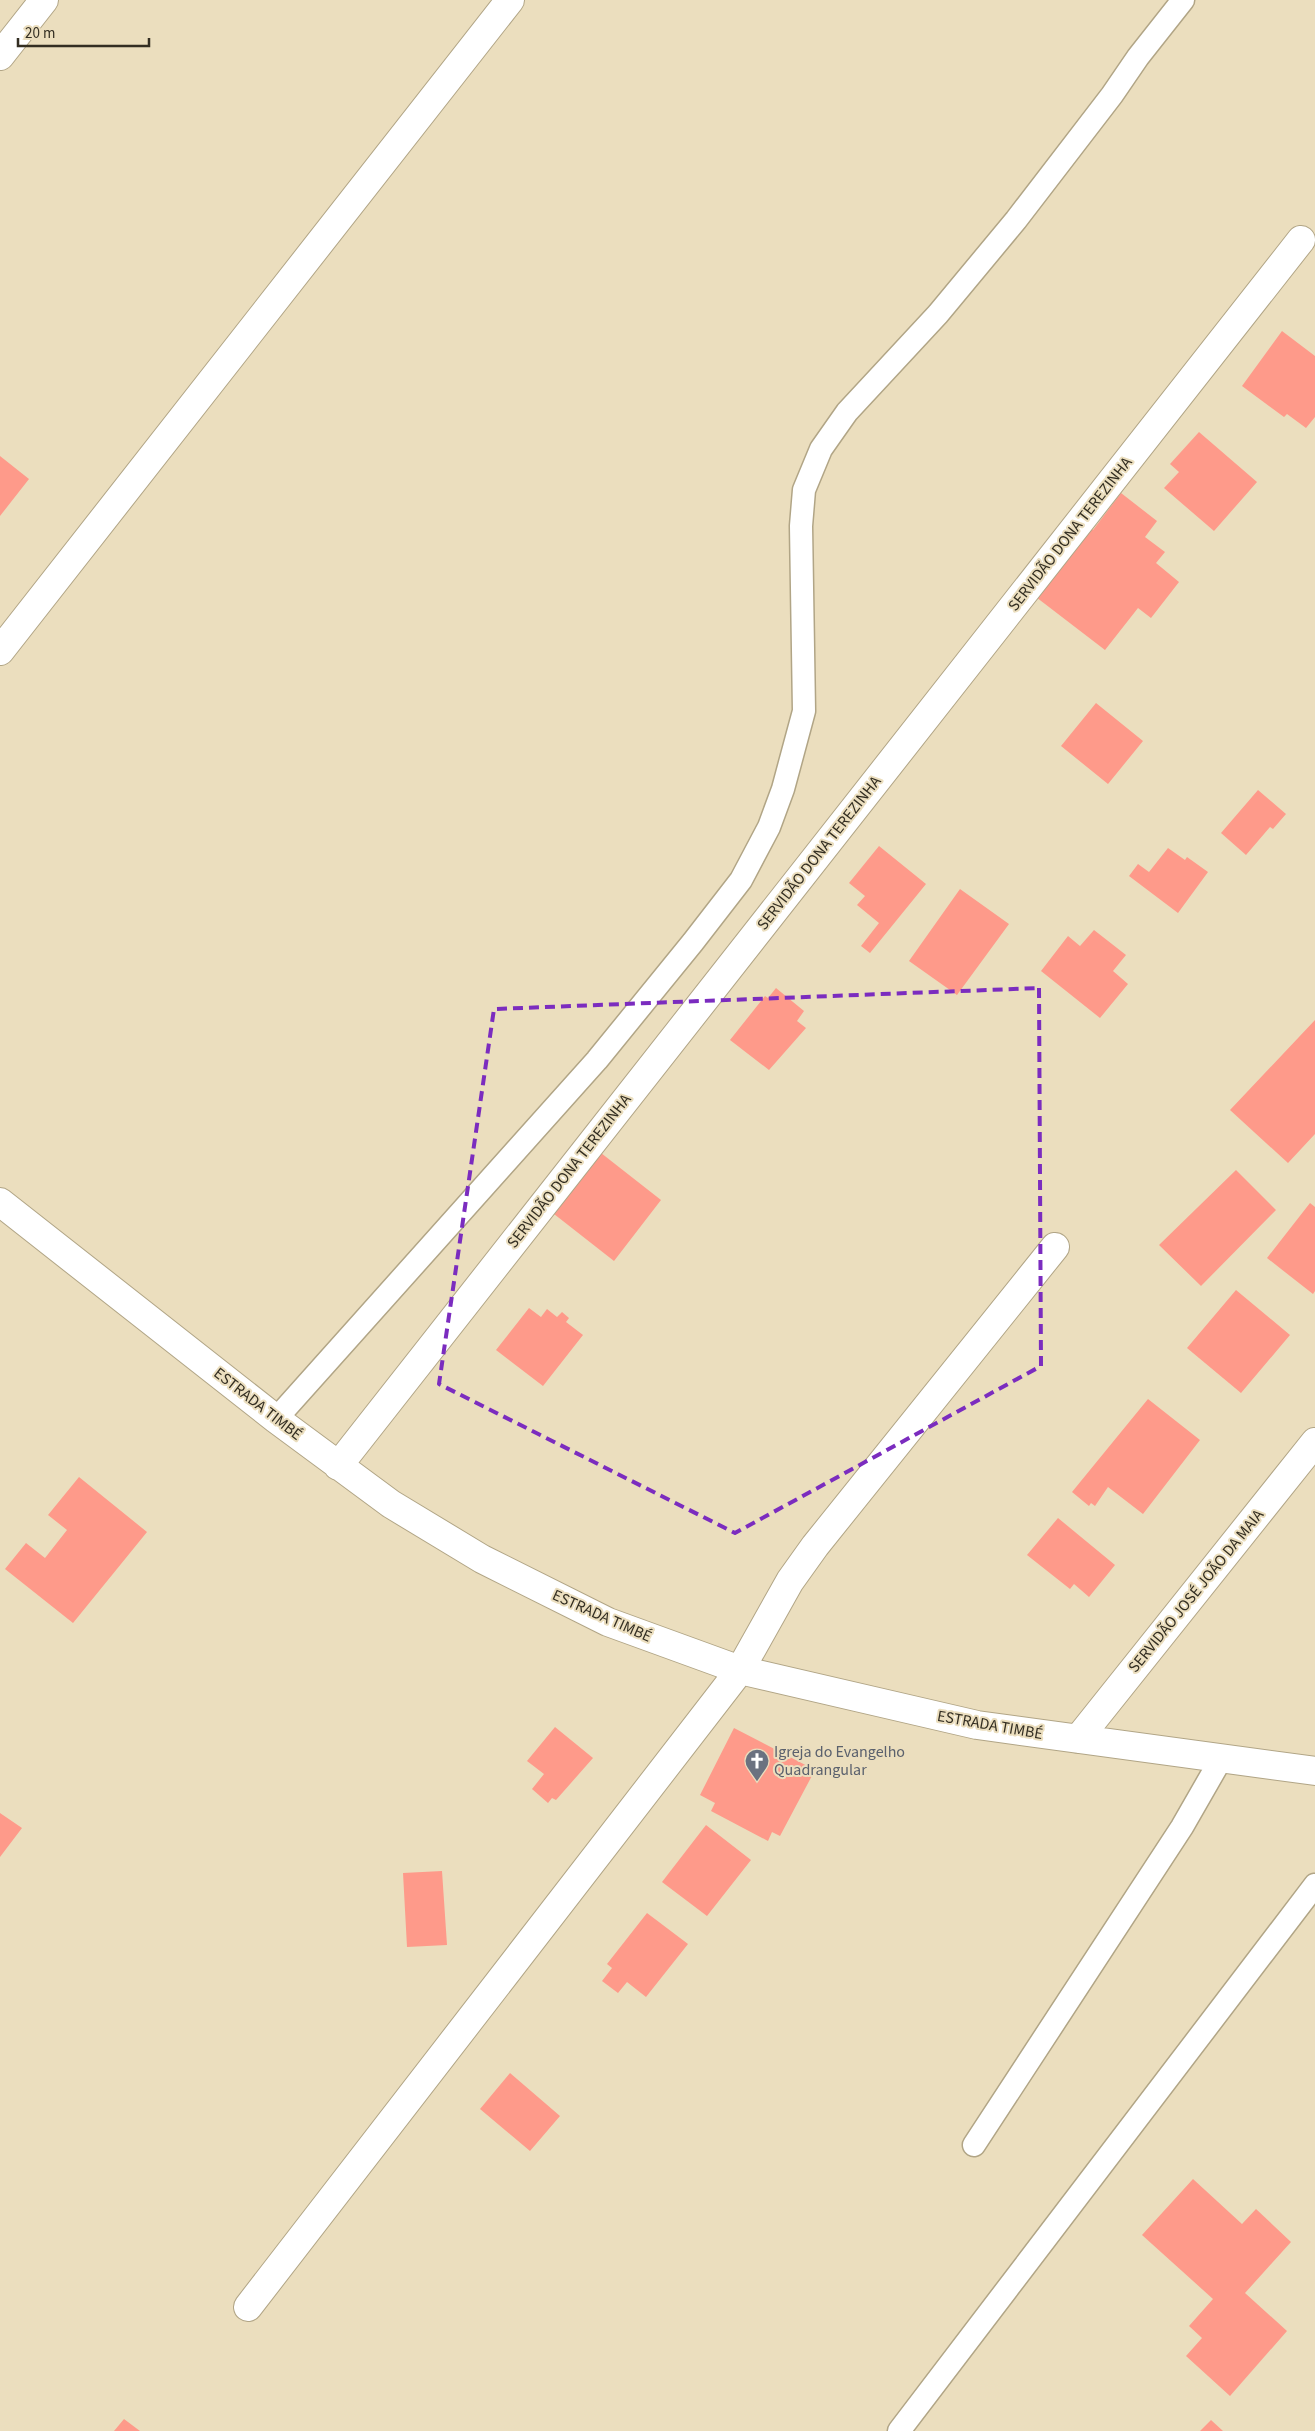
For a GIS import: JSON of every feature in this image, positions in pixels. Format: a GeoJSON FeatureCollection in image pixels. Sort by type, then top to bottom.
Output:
{"type":"FeatureCollection","features":[{"type":"Feature","properties":{"kind":"street"},"geometry":{"type":"LineString","coordinates":[[0,56],[44,0]]}},
{"type":"Feature","properties":{"kind":"street"},"geometry":{"type":"LineString","coordinates":[[0,651],[510,0]]}},
{"type":"Feature","properties":{"kind":"street","name":"SERVIDÃO DONA TEREZINHA"},"geometry":{"type":"LineString","coordinates":[[338,1466],[1301,240]]}},
{"type":"Feature","properties":{"kind":"street","name":"ESTRADA TIMBÉ"},"geometry":{"type":"LineString","coordinates":[[0,1202],[276,1419],[391,1504],[482,1559],[608,1622],[740,1670],[977,1725],[1221,1760],[1315,1771]]}},
{"type":"Feature","properties":{"kind":"street"},"geometry":{"type":"LineString","coordinates":[[248,2307],[740,1670],[790,1581],[815,1546],[1055,1247]]}},
{"type":"Feature","properties":{"kind":"street","name":"SERVIDÃO JOSÉ JOÃO DA MAIA"},"geometry":{"type":"LineString","coordinates":[[1078,1740],[1315,1442]]}},
{"type":"Feature","properties":{"kind":"lane"},"geometry":{"type":"LineString","coordinates":[[276,1419],[597,1060],[694,942],[741,880],[769,827],[783,789],[804,711],[801,526],[804,490],[821,449],[848,412],[938,314],[1016,220],[1183,0]]}},
{"type":"Feature","properties":{"kind":"lane"},"geometry":{"type":"LineString","coordinates":[[974,2145],[1182,1827],[1221,1760]]}},
{"type":"Feature","properties":{"kind":"lane"},"geometry":{"type":"LineString","coordinates":[[899,2431],[1315,1885]]}},
{"type":"Feature","properties":{"kind":"highlighted area"},"geometry":{"type":"Polygon","coordinates":[[[1039,988],[1041,1366],[735,1533],[439,1384],[494,1009],[1039,988]]]}},
{"type":"Feature","properties":{"kind":"building"},"geometry":{"type":"Polygon","coordinates":[[[1282,331],[1315,356],[1315,417],[1306,428],[1287,414],[1284,417],[1242,386],[1282,331]]]}},
{"type":"Feature","properties":{"kind":"building"},"geometry":{"type":"Polygon","coordinates":[[[1199,432],[1257,482],[1214,531],[1164,488],[1179,472],[1170,464],[1199,432]]]}},
{"type":"Feature","properties":{"kind":"building"},"geometry":{"type":"Polygon","coordinates":[[[0,456],[29,479],[0,516],[0,456]]]}},
{"type":"Feature","properties":{"kind":"building"},"geometry":{"type":"Polygon","coordinates":[[[1121,493],[1157,521],[1145,537],[1165,552],[1156,563],[1179,582],[1151,618],[1138,608],[1105,650],[1032,594],[1085,525],[1093,530],[1121,493]]]}},
{"type":"Feature","properties":{"kind":"building"},"geometry":{"type":"Polygon","coordinates":[[[1096,703],[1143,741],[1108,784],[1061,746],[1096,703]]]}},
{"type":"Feature","properties":{"kind":"building"},"geometry":{"type":"Polygon","coordinates":[[[1258,790],[1286,814],[1273,829],[1270,827],[1246,855],[1221,833],[1258,790]]]}},
{"type":"Feature","properties":{"kind":"building"},"geometry":{"type":"Polygon","coordinates":[[[879,846],[926,884],[870,953],[861,946],[879,923],[857,905],[865,896],[849,883],[879,846]]]}},
{"type":"Feature","properties":{"kind":"building"},"geometry":{"type":"Polygon","coordinates":[[[1168,848],[1185,860],[1187,857],[1208,872],[1178,913],[1129,876],[1138,864],[1149,872],[1168,848]]]}},
{"type":"Feature","properties":{"kind":"building"},"geometry":{"type":"Polygon","coordinates":[[[960,889],[1009,924],[957,995],[909,961],[960,889]]]}},
{"type":"Feature","properties":{"kind":"building"},"geometry":{"type":"Polygon","coordinates":[[[1094,930],[1126,955],[1113,971],[1128,984],[1100,1018],[1041,971],[1068,936],[1080,946],[1094,930]]]}},
{"type":"Feature","properties":{"kind":"building"},"geometry":{"type":"Polygon","coordinates":[[[776,988],[804,1011],[797,1021],[806,1028],[769,1070],[730,1040],[765,996],[768,998],[776,988]]]}},
{"type":"Feature","properties":{"kind":"building"},"geometry":{"type":"Polygon","coordinates":[[[1315,1020],[1315,1134],[1288,1163],[1230,1110],[1315,1020]]]}},
{"type":"Feature","properties":{"kind":"building"},"geometry":{"type":"Polygon","coordinates":[[[601,1153],[661,1200],[614,1261],[554,1214],[601,1153]]]}},
{"type":"Feature","properties":{"kind":"building"},"geometry":{"type":"Polygon","coordinates":[[[1236,1170],[1276,1210],[1201,1286],[1159,1245],[1236,1170]]]}},
{"type":"Feature","properties":{"kind":"building"},"geometry":{"type":"Polygon","coordinates":[[[1310,1203],[1315,1207],[1315,1291],[1313,1294],[1267,1258],[1310,1203]]]}},
{"type":"Feature","properties":{"kind":"building"},"geometry":{"type":"Polygon","coordinates":[[[1236,1290],[1290,1335],[1241,1393],[1187,1348],[1236,1290]]]}},
{"type":"Feature","properties":{"kind":"building"},"geometry":{"type":"Polygon","coordinates":[[[529,1308],[541,1317],[547,1309],[557,1317],[562,1312],[569,1318],[566,1322],[583,1335],[543,1386],[496,1350],[529,1308]]]}},
{"type":"Feature","properties":{"kind":"building"},"geometry":{"type":"Polygon","coordinates":[[[1148,1399],[1200,1440],[1143,1514],[1108,1487],[1095,1506],[1091,1503],[1089,1506],[1072,1492],[1148,1399]]]}},
{"type":"Feature","properties":{"kind":"building"},"geometry":{"type":"Polygon","coordinates":[[[79,1477],[147,1532],[73,1623],[5,1569],[26,1543],[45,1558],[67,1530],[48,1515],[79,1477]]]}},
{"type":"Feature","properties":{"kind":"building"},"geometry":{"type":"Polygon","coordinates":[[[1058,1518],[1115,1565],[1089,1597],[1074,1584],[1070,1589],[1027,1555],[1058,1518]]]}},
{"type":"Feature","properties":{"kind":"building"},"geometry":{"type":"Polygon","coordinates":[[[555,1727],[593,1758],[556,1800],[552,1798],[548,1803],[532,1789],[544,1774],[527,1761],[555,1727]]]}},
{"type":"Feature","properties":{"kind":"building","name":"Igreja do Evangelho Quadrangular"},"geometry":{"type":"Polygon","coordinates":[[[734,1728],[815,1770],[780,1836],[772,1832],[768,1841],[711,1811],[715,1803],[700,1795],[734,1728]]]}},
{"type":"Feature","properties":{"kind":"building"},"geometry":{"type":"Polygon","coordinates":[[[0,1813],[22,1828],[0,1857],[0,1813]]]}},
{"type":"Feature","properties":{"kind":"building"},"geometry":{"type":"Polygon","coordinates":[[[706,1825],[751,1860],[707,1916],[662,1882],[706,1825]]]}},
{"type":"Feature","properties":{"kind":"building"},"geometry":{"type":"Polygon","coordinates":[[[442,1871],[447,1945],[407,1947],[403,1873],[442,1871]]]}},
{"type":"Feature","properties":{"kind":"building"},"geometry":{"type":"Polygon","coordinates":[[[647,1913],[688,1944],[646,1997],[627,1982],[618,1993],[602,1981],[612,1968],[607,1964],[647,1913]]]}},
{"type":"Feature","properties":{"kind":"building"},"geometry":{"type":"Polygon","coordinates":[[[510,2073],[560,2116],[530,2151],[480,2109],[510,2073]]]}},
{"type":"Feature","properties":{"kind":"building"},"geometry":{"type":"Polygon","coordinates":[[[1193,2179],[1242,2224],[1256,2209],[1291,2242],[1245,2293],[1287,2331],[1230,2396],[1186,2356],[1202,2338],[1189,2326],[1213,2299],[1142,2235],[1193,2179]]]}},
{"type":"Feature","properties":{"kind":"building"},"geometry":{"type":"Polygon","coordinates":[[[124,2419],[140,2431],[114,2431],[124,2419]]]}},
{"type":"Feature","properties":{"kind":"building"},"geometry":{"type":"Polygon","coordinates":[[[1211,2420],[1223,2431],[1200,2431],[1211,2420]]]}},
{"type":"Feature","properties":{"kind":"place","name":"Igreja do Evangelho Quadrangular"},"geometry":{"type":"Point","coordinates":[757,1782]}}]}
